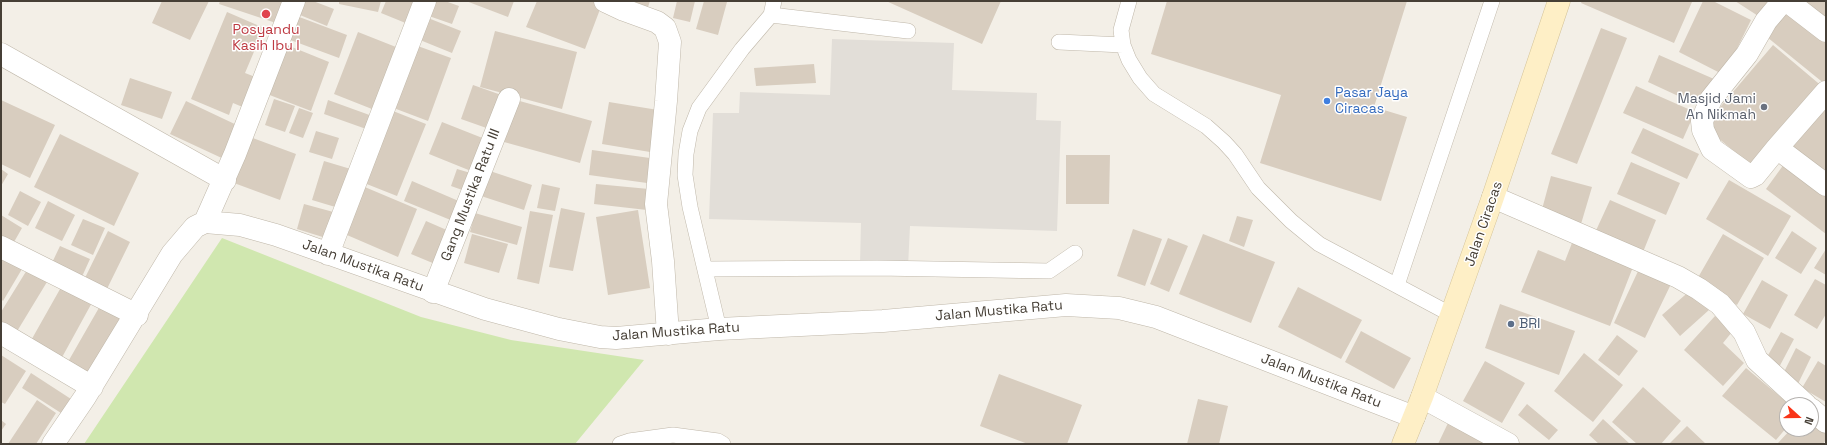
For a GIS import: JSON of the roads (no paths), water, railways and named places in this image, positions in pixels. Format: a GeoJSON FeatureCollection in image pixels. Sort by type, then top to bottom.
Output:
{"type":"FeatureCollection","features":[{"type":"Feature","properties":{"kind":"street"},"geometry":{"type":"LineString","coordinates":[[53,444],[92,387],[137,315],[172,254],[195,227],[205,222],[225,180],[294,1]]}},
{"type":"Feature","properties":{"kind":"street"},"geometry":{"type":"LineString","coordinates":[[328,254],[425,1]]}},
{"type":"Feature","properties":{"kind":"street"},"geometry":{"type":"LineString","coordinates":[[605,1],[624,10],[657,22],[665,28],[670,42],[656,204],[663,261],[668,334]]}},
{"type":"Feature","properties":{"kind":"street","name":"Jalan Ciracas"},"geometry":{"type":"LineString","coordinates":[[1403,444],[1422,397],[1452,314],[1559,1]]}},
{"type":"Feature","properties":{"kind":"street"},"geometry":{"type":"LineString","coordinates":[[1782,1],[1766,21],[1747,54],[1711,98],[1702,120],[1706,140],[1712,149],[1751,177],[1755,175],[1826,92]]}},
{"type":"Feature","properties":{"kind":"street"},"geometry":{"type":"LineString","coordinates":[[1787,1],[1826,31]]}},
{"type":"Feature","properties":{"kind":"street"},"geometry":{"type":"LineString","coordinates":[[1,54],[225,180]]}},
{"type":"Feature","properties":{"kind":"street","name":"Gang Mustika Ratu III"},"geometry":{"type":"LineString","coordinates":[[434,292],[509,99]]}},
{"type":"Feature","properties":{"kind":"street"},"geometry":{"type":"LineString","coordinates":[[1777,148],[1826,185]]}},
{"type":"Feature","properties":{"kind":"street"},"geometry":{"type":"LineString","coordinates":[[1493,197],[1678,276],[1699,289],[1720,304],[1744,332],[1757,360],[1769,373],[1797,397]]}},
{"type":"Feature","properties":{"kind":"street","name":"Jalan Mustika Ratu"},"geometry":{"type":"LineString","coordinates":[[205,222],[240,225],[276,235],[434,292],[516,318],[600,337],[616,338],[719,328],[883,321],[1066,305],[1119,308],[1156,317],[1414,417]]}},
{"type":"Feature","properties":{"kind":"street"},"geometry":{"type":"LineString","coordinates":[[1,247],[137,315]]}},
{"type":"Feature","properties":{"kind":"street"},"geometry":{"type":"LineString","coordinates":[[1,333],[92,387]]}},
{"type":"Feature","properties":{"kind":"street"},"geometry":{"type":"LineString","coordinates":[[1422,397],[1508,444]]}},
{"type":"Feature","properties":{"kind":"lane"},"geometry":{"type":"LineString","coordinates":[[1129,1],[1121,30],[1123,46],[1129,60],[1140,78],[1154,94],[1206,126],[1224,142],[1235,154],[1258,188],[1291,221],[1319,244],[1452,314]]}},
{"type":"Feature","properties":{"kind":"lane"},"geometry":{"type":"LineString","coordinates":[[1397,285],[1492,1]]}},
{"type":"Feature","properties":{"kind":"lane"},"geometry":{"type":"LineString","coordinates":[[719,328],[690,207],[685,175],[690,131],[699,108],[773,8],[908,31]]}},
{"type":"Feature","properties":{"kind":"lane"},"geometry":{"type":"LineString","coordinates":[[1059,42],[1123,46]]}},
{"type":"Feature","properties":{"kind":"lane"},"geometry":{"type":"LineString","coordinates":[[706,269],[877,268],[1049,271],[1075,254]]}},
{"type":"Feature","properties":{"kind":"lane"},"geometry":{"type":"LineString","coordinates":[[620,444],[629,441],[673,435],[718,441],[723,444]]}},
{"type":"Feature","properties":{"kind":"place","name":"Posyandu Kasih Ibu I"},"geometry":{"type":"Point","coordinates":[266,14]}},
{"type":"Feature","properties":{"kind":"place","name":"Pasar Jaya Ciracas"},"geometry":{"type":"Point","coordinates":[1327,101]}},
{"type":"Feature","properties":{"kind":"place","name":"Masjid Jami An Nikmah"},"geometry":{"type":"Point","coordinates":[1764,107]}},
{"type":"Feature","properties":{"kind":"place","name":"BRI"},"geometry":{"type":"Point","coordinates":[1511,324]}}]}
